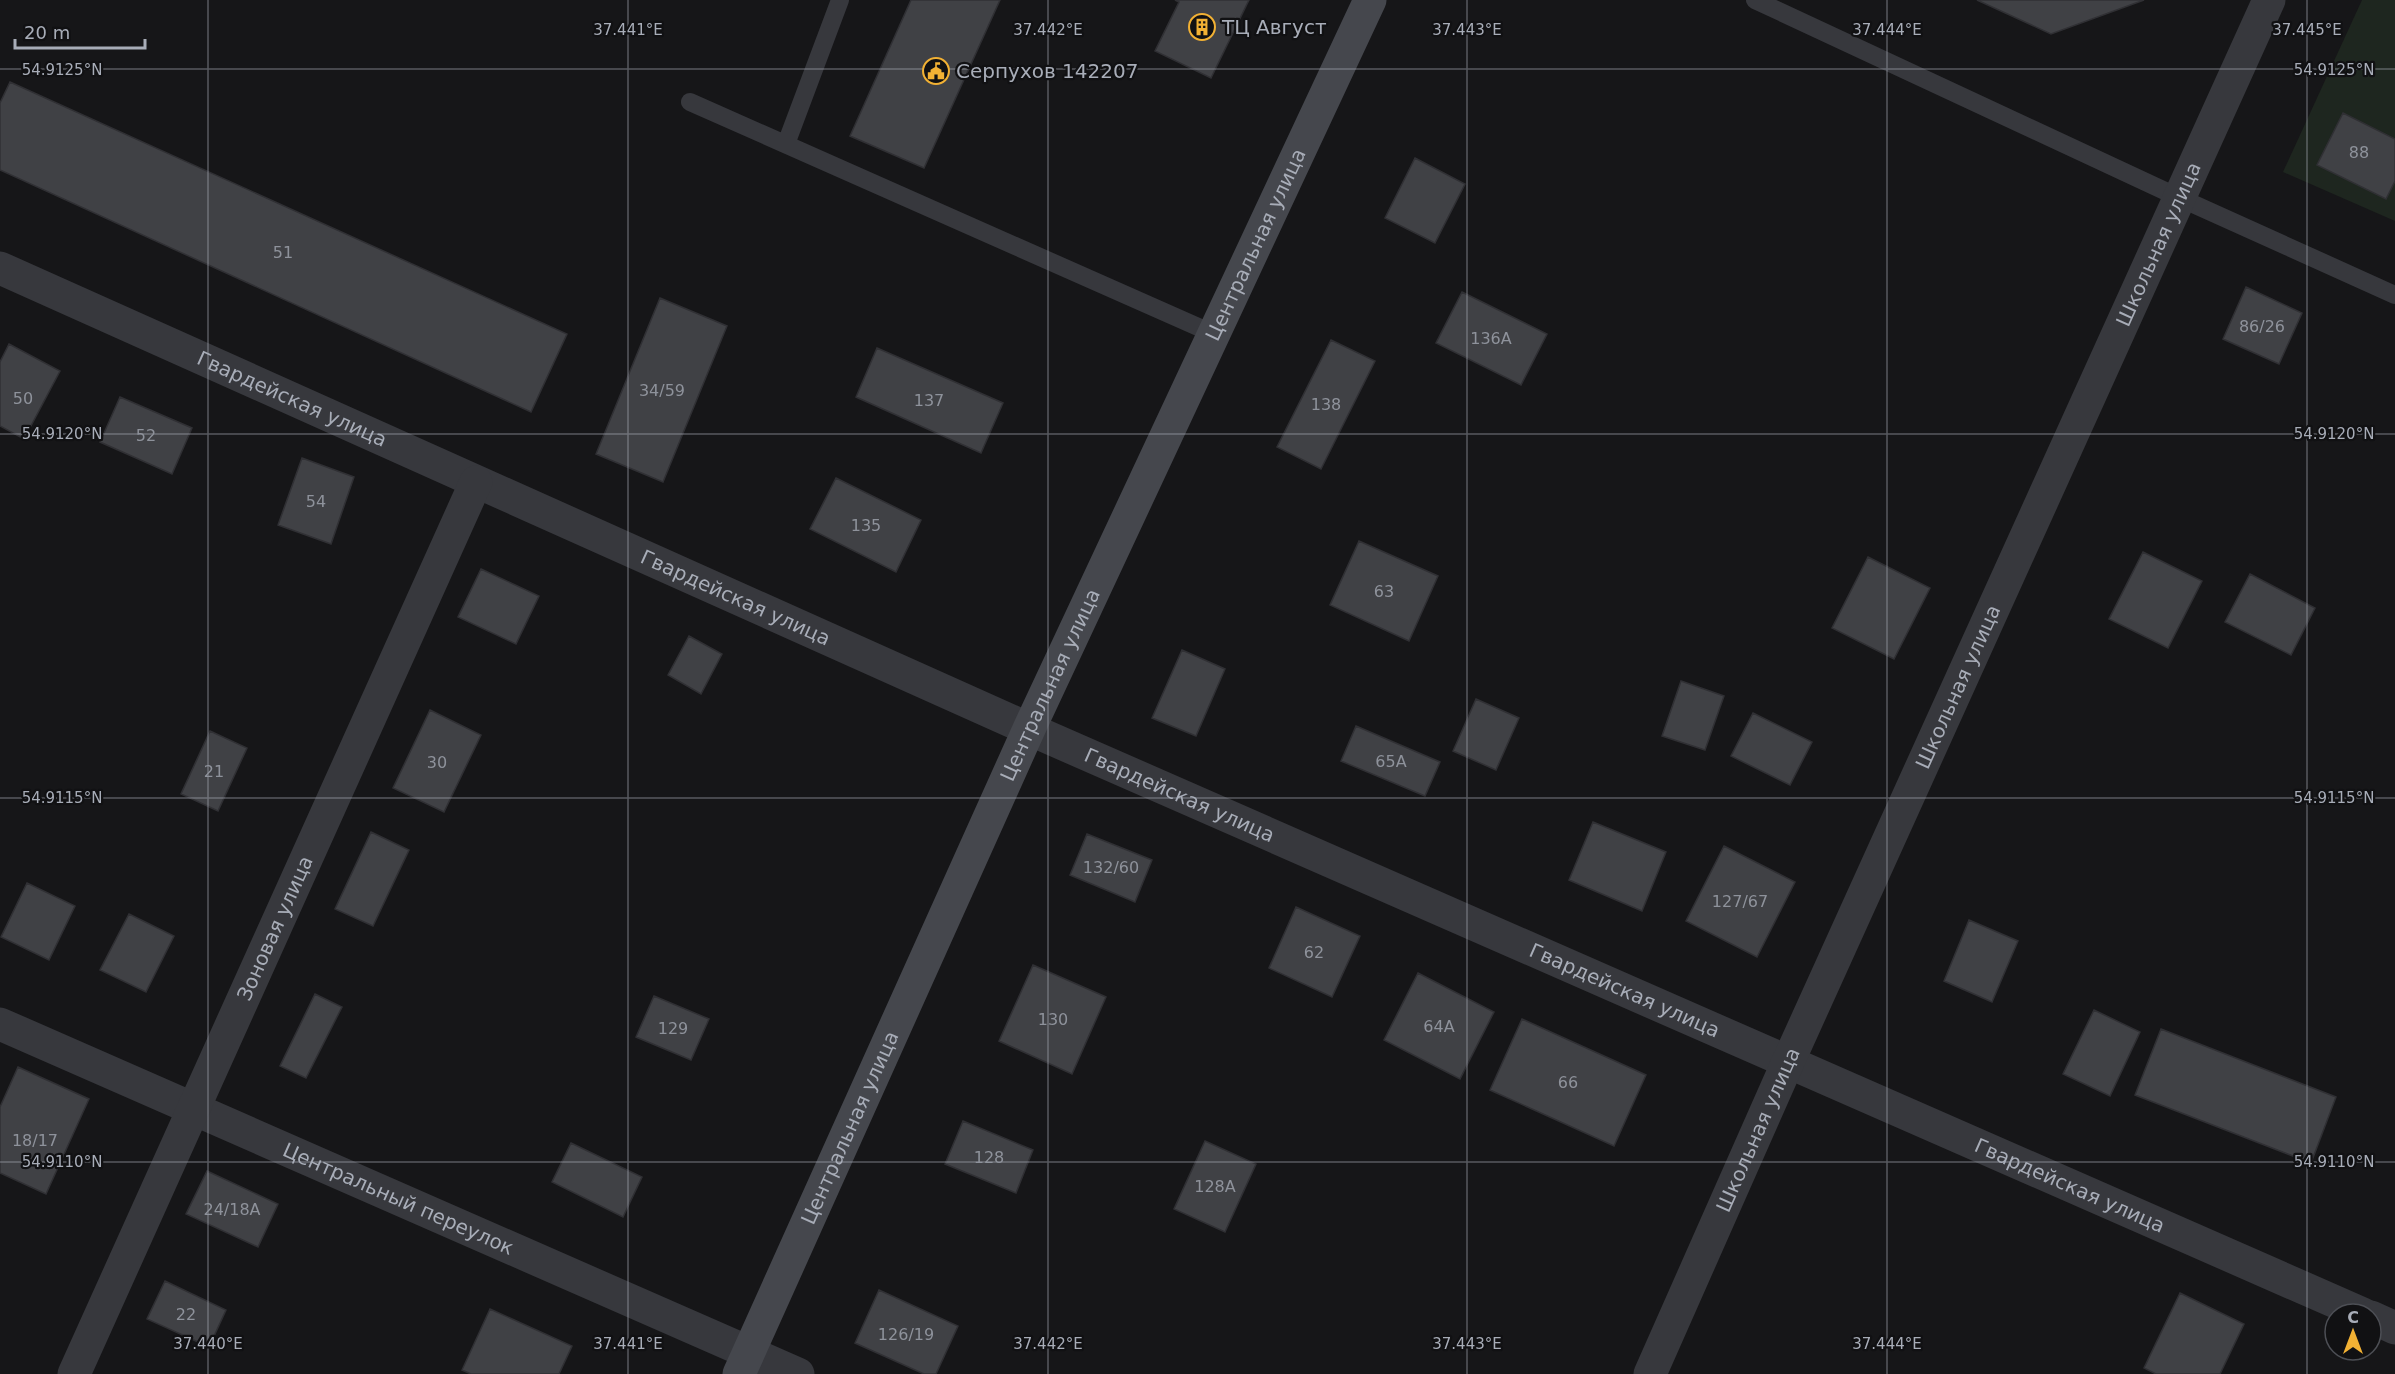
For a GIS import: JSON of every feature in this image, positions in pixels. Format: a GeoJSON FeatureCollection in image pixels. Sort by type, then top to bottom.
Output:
{"type":"FeatureCollection","features":[{"type":"Feature","properties":{"kind":"street","name":"Центральная улица"},"geometry":{"type":"LineString","coordinates":[[745,1363],[1029,729],[1370,0]]}},
{"type":"Feature","properties":{"kind":"street","name":"Школьная улица"},"geometry":{"type":"LineString","coordinates":[[1650,1374],[1788,1062],[2270,0]]}},
{"type":"Feature","properties":{"kind":"street","name":"Гвардейская улица"},"geometry":{"type":"LineString","coordinates":[[0,268],[1029,729],[2336,1302]]}},
{"type":"Feature","properties":{"kind":"street","name":"Зоновая улица"},"geometry":{"type":"LineString","coordinates":[[74,1374],[192,1107],[476,482]]}},
{"type":"Feature","properties":{"kind":"street","name":"Центральный переулок"},"geometry":{"type":"LineString","coordinates":[[0,1024],[192,1107],[745,1363],[798,1374]]}},
{"type":"Feature","properties":{"kind":"lane"},"geometry":{"type":"LineString","coordinates":[[786,144],[840,0]]}},
{"type":"Feature","properties":{"kind":"lane"},"geometry":{"type":"LineString","coordinates":[[1755,0],[2180,198],[2395,295]]}},
{"type":"Feature","properties":{"kind":"lane"},"geometry":{"type":"LineString","coordinates":[[690,102],[1214,334]]}},
{"type":"Feature","properties":{"kind":"shaded area"},"geometry":{"type":"Polygon","coordinates":[[[2362,0],[2395,0],[2395,221],[2283,172],[2362,0]]]}},
{"type":"Feature","properties":{"kind":"building"},"geometry":{"type":"Polygon","coordinates":[[[911,0],[1000,0],[924,168],[850,136],[911,0]]]}},
{"type":"Feature","properties":{"kind":"building","name":"ТЦ Август"},"geometry":{"type":"Polygon","coordinates":[[[1175,0],[1249,0],[1211,78],[1155,51],[1179,2],[1175,0]]]}},
{"type":"Feature","properties":{"kind":"building"},"geometry":{"type":"Polygon","coordinates":[[[1977,0],[2144,0],[2051,34],[1977,0]]]}},
{"type":"Feature","properties":{"kind":"building"},"geometry":{"type":"Polygon","coordinates":[[[10,82],[567,334],[531,412],[0,170],[0,103],[10,82]]]}},
{"type":"Feature","properties":{"kind":"building"},"geometry":{"type":"Polygon","coordinates":[[[2343,113],[2395,139],[2395,181],[2386,199],[2317,165],[2343,113]]]}},
{"type":"Feature","properties":{"kind":"building"},"geometry":{"type":"Polygon","coordinates":[[[1415,158],[1465,184],[1435,243],[1385,218],[1415,158]]]}},
{"type":"Feature","properties":{"kind":"building"},"geometry":{"type":"Polygon","coordinates":[[[2246,287],[2302,313],[2279,364],[2223,339],[2246,287]]]}},
{"type":"Feature","properties":{"kind":"building"},"geometry":{"type":"Polygon","coordinates":[[[1462,292],[1547,334],[1521,385],[1436,343],[1462,292]]]}},
{"type":"Feature","properties":{"kind":"building"},"geometry":{"type":"Polygon","coordinates":[[[660,298],[727,326],[663,482],[596,454],[660,298]]]}},
{"type":"Feature","properties":{"kind":"building"},"geometry":{"type":"Polygon","coordinates":[[[1331,340],[1375,361],[1321,469],[1277,447],[1331,340]]]}},
{"type":"Feature","properties":{"kind":"building"},"geometry":{"type":"Polygon","coordinates":[[[9,344],[60,371],[24,439],[0,426],[0,362],[9,344]]]}},
{"type":"Feature","properties":{"kind":"building"},"geometry":{"type":"Polygon","coordinates":[[[877,348],[1003,403],[981,453],[856,397],[877,348]]]}},
{"type":"Feature","properties":{"kind":"building"},"geometry":{"type":"Polygon","coordinates":[[[120,397],[192,428],[172,474],[100,442],[120,397]]]}},
{"type":"Feature","properties":{"kind":"building"},"geometry":{"type":"Polygon","coordinates":[[[302,458],[354,477],[331,544],[278,525],[302,458]]]}},
{"type":"Feature","properties":{"kind":"building"},"geometry":{"type":"Polygon","coordinates":[[[836,478],[921,520],[896,572],[810,529],[836,478]]]}},
{"type":"Feature","properties":{"kind":"building"},"geometry":{"type":"Polygon","coordinates":[[[1359,541],[1438,576],[1409,641],[1330,605],[1359,541]]]}},
{"type":"Feature","properties":{"kind":"building"},"geometry":{"type":"Polygon","coordinates":[[[2143,552],[2202,581],[2168,648],[2109,619],[2143,552]]]}},
{"type":"Feature","properties":{"kind":"building"},"geometry":{"type":"Polygon","coordinates":[[[1868,557],[1930,588],[1894,659],[1832,628],[1868,557]]]}},
{"type":"Feature","properties":{"kind":"building"},"geometry":{"type":"Polygon","coordinates":[[[481,569],[539,596],[516,644],[458,617],[481,569]]]}},
{"type":"Feature","properties":{"kind":"building"},"geometry":{"type":"Polygon","coordinates":[[[2250,574],[2315,608],[2291,655],[2225,622],[2250,574]]]}},
{"type":"Feature","properties":{"kind":"building"},"geometry":{"type":"Polygon","coordinates":[[[689,636],[722,654],[701,694],[668,675],[689,636]]]}},
{"type":"Feature","properties":{"kind":"building"},"geometry":{"type":"Polygon","coordinates":[[[1182,650],[1225,669],[1196,736],[1152,718],[1182,650]]]}},
{"type":"Feature","properties":{"kind":"building"},"geometry":{"type":"Polygon","coordinates":[[[1681,681],[1724,696],[1705,750],[1662,736],[1681,681]]]}},
{"type":"Feature","properties":{"kind":"building"},"geometry":{"type":"Polygon","coordinates":[[[1476,699],[1519,718],[1496,770],[1453,751],[1476,699]]]}},
{"type":"Feature","properties":{"kind":"building"},"geometry":{"type":"Polygon","coordinates":[[[430,710],[481,735],[444,812],[393,788],[430,710]]]}},
{"type":"Feature","properties":{"kind":"building"},"geometry":{"type":"Polygon","coordinates":[[[1753,713],[1812,742],[1790,785],[1731,756],[1753,713]]]}},
{"type":"Feature","properties":{"kind":"building"},"geometry":{"type":"Polygon","coordinates":[[[1356,726],[1440,762],[1425,796],[1341,761],[1356,726]]]}},
{"type":"Feature","properties":{"kind":"building"},"geometry":{"type":"Polygon","coordinates":[[[210,731],[247,748],[218,811],[181,794],[210,731]]]}},
{"type":"Feature","properties":{"kind":"building"},"geometry":{"type":"Polygon","coordinates":[[[1593,822],[1666,852],[1642,911],[1569,880],[1593,822]]]}},
{"type":"Feature","properties":{"kind":"building"},"geometry":{"type":"Polygon","coordinates":[[[371,832],[409,850],[373,926],[335,909],[371,832]]]}},
{"type":"Feature","properties":{"kind":"building"},"geometry":{"type":"Polygon","coordinates":[[[1087,834],[1152,860],[1135,902],[1070,875],[1087,834]]]}},
{"type":"Feature","properties":{"kind":"building"},"geometry":{"type":"Polygon","coordinates":[[[1724,846],[1795,882],[1757,957],[1686,921],[1724,846]]]}},
{"type":"Feature","properties":{"kind":"building"},"geometry":{"type":"Polygon","coordinates":[[[27,883],[75,906],[49,960],[1,937],[27,883]]]}},
{"type":"Feature","properties":{"kind":"building"},"geometry":{"type":"Polygon","coordinates":[[[1296,907],[1360,936],[1332,997],[1269,968],[1296,907]]]}},
{"type":"Feature","properties":{"kind":"building"},"geometry":{"type":"Polygon","coordinates":[[[129,914],[174,936],[146,992],[100,970],[129,914]]]}},
{"type":"Feature","properties":{"kind":"building"},"geometry":{"type":"Polygon","coordinates":[[[1969,920],[2018,941],[1992,1002],[1944,981],[1969,920]]]}},
{"type":"Feature","properties":{"kind":"building"},"geometry":{"type":"Polygon","coordinates":[[[1033,965],[1106,997],[1072,1074],[999,1041],[1033,965]]]}},
{"type":"Feature","properties":{"kind":"building"},"geometry":{"type":"Polygon","coordinates":[[[1418,973],[1494,1012],[1460,1079],[1384,1040],[1418,973]]]}},
{"type":"Feature","properties":{"kind":"building"},"geometry":{"type":"Polygon","coordinates":[[[315,994],[342,1007],[306,1078],[280,1066],[315,994]]]}},
{"type":"Feature","properties":{"kind":"building"},"geometry":{"type":"Polygon","coordinates":[[[654,996],[709,1019],[691,1060],[636,1037],[654,996]]]}},
{"type":"Feature","properties":{"kind":"building"},"geometry":{"type":"Polygon","coordinates":[[[2094,1010],[2140,1032],[2110,1096],[2063,1074],[2094,1010]]]}},
{"type":"Feature","properties":{"kind":"building"},"geometry":{"type":"Polygon","coordinates":[[[1522,1019],[1646,1075],[1614,1146],[1490,1090],[1522,1019]]]}},
{"type":"Feature","properties":{"kind":"building"},"geometry":{"type":"Polygon","coordinates":[[[2161,1029],[2336,1097],[2311,1163],[2135,1095],[2161,1029]]]}},
{"type":"Feature","properties":{"kind":"building"},"geometry":{"type":"Polygon","coordinates":[[[18,1067],[89,1099],[46,1194],[0,1173],[0,1107],[18,1067]]]}},
{"type":"Feature","properties":{"kind":"building"},"geometry":{"type":"Polygon","coordinates":[[[963,1121],[1033,1150],[1016,1193],[945,1164],[963,1121]]]}},
{"type":"Feature","properties":{"kind":"building"},"geometry":{"type":"Polygon","coordinates":[[[1205,1141],[1256,1164],[1225,1232],[1174,1209],[1205,1141]]]}},
{"type":"Feature","properties":{"kind":"building"},"geometry":{"type":"Polygon","coordinates":[[[571,1143],[642,1177],[623,1217],[552,1182],[571,1143]]]}},
{"type":"Feature","properties":{"kind":"building"},"geometry":{"type":"Polygon","coordinates":[[[207,1171],[278,1204],[258,1247],[186,1214],[207,1171]]]}},
{"type":"Feature","properties":{"kind":"building"},"geometry":{"type":"Polygon","coordinates":[[[165,1281],[226,1310],[209,1347],[147,1319],[165,1281]]]}},
{"type":"Feature","properties":{"kind":"building"},"geometry":{"type":"Polygon","coordinates":[[[879,1290],[958,1326],[936,1374],[924,1374],[855,1343],[879,1290]]]}},
{"type":"Feature","properties":{"kind":"building"},"geometry":{"type":"Polygon","coordinates":[[[2180,1293],[2244,1324],[2220,1374],[2156,1374],[2144,1368],[2180,1293]]]}},
{"type":"Feature","properties":{"kind":"building"},"geometry":{"type":"Polygon","coordinates":[[[490,1309],[572,1346],[559,1374],[471,1374],[462,1370],[490,1309]]]}},
{"type":"Feature","properties":{"kind":"place","name":"ТЦ Август"},"geometry":{"type":"Point","coordinates":[1202,27]}},
{"type":"Feature","properties":{"kind":"place","name":"Серпухов 142207"},"geometry":{"type":"Point","coordinates":[936,71]}}]}
